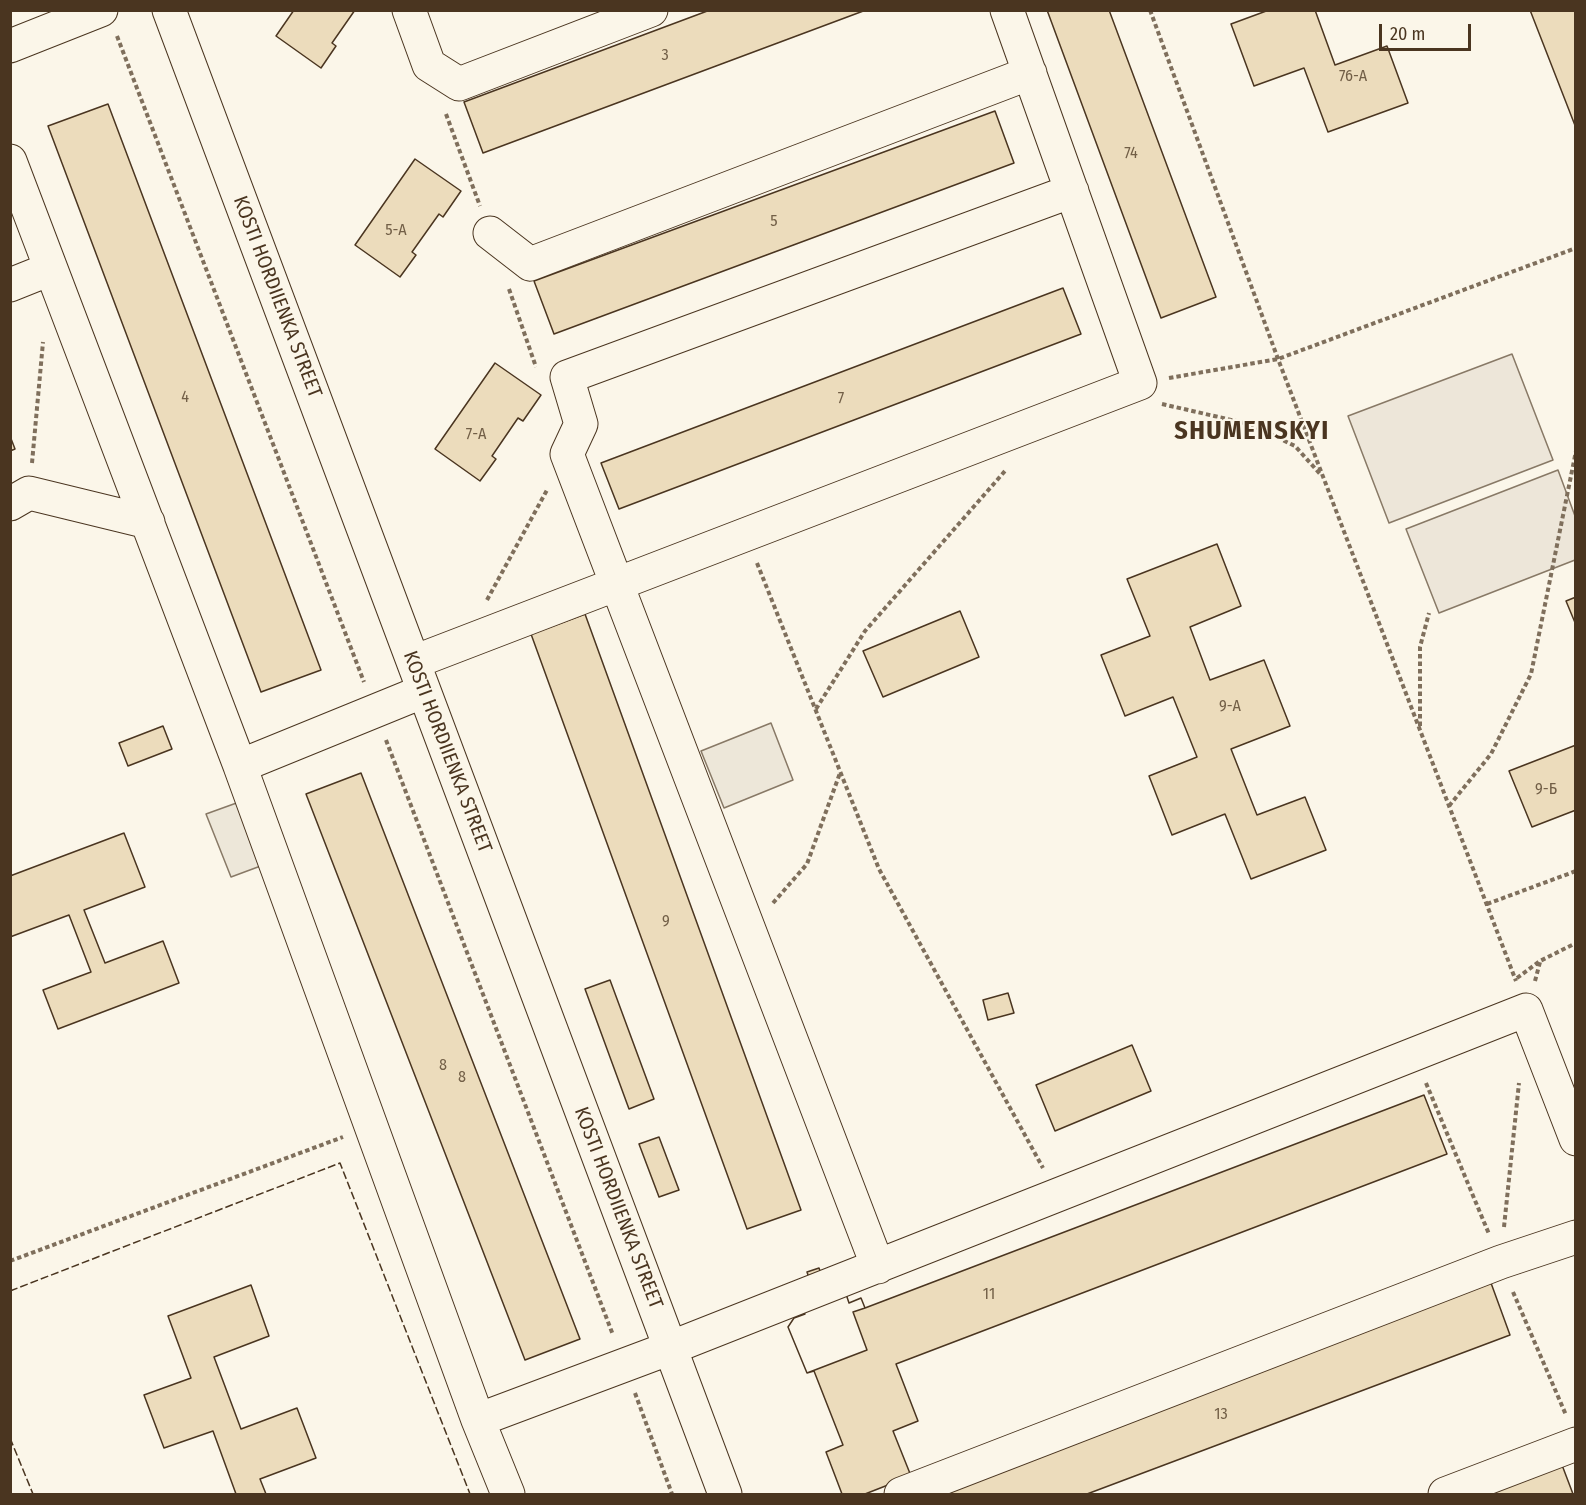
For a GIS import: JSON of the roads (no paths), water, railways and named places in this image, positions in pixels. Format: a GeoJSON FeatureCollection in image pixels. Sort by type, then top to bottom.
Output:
{"type":"FeatureCollection","features":[{"type":"Feature","properties":{"kind":"street","name":"KOSTI HORDIIENKA STREET"},"geometry":{"type":"LineString","coordinates":[[169,10],[725,1494]]}},
{"type":"Feature","properties":{"kind":"street"},"geometry":{"type":"LineString","coordinates":[[409,10],[429,65],[459,84],[651,10]]}},
{"type":"Feature","properties":{"kind":"street"},"geometry":{"type":"LineString","coordinates":[[240,766],[375,712],[419,677],[617,584],[1126,388],[1072,191],[1007,10]]}},
{"type":"Feature","properties":{"kind":"street"},"geometry":{"type":"LineString","coordinates":[[10,46],[108,22]]}},
{"type":"Feature","properties":{"kind":"street"},"geometry":{"type":"LineString","coordinates":[[490,233],[530,264],[1030,73]]}},
{"type":"Feature","properties":{"kind":"street"},"geometry":{"type":"LineString","coordinates":[[10,161],[240,766],[478,1420],[508,1494]]}},
{"type":"Feature","properties":{"kind":"street"},"geometry":{"type":"LineString","coordinates":[[878,1267],[567,454],[581,424],[567,377],[1072,191]]}},
{"type":"Feature","properties":{"kind":"street"},"geometry":{"type":"LineString","coordinates":[[10,285],[50,269]]}},
{"type":"Feature","properties":{"kind":"street"},"geometry":{"type":"LineString","coordinates":[[20,499],[148,522]]}},
{"type":"Feature","properties":{"kind":"street"},"geometry":{"type":"LineString","coordinates":[[478,1420],[878,1267],[1526,1010],[1575,1138]]}},
{"type":"Feature","properties":{"kind":"street"},"geometry":{"type":"LineString","coordinates":[[901,1494],[1501,1262],[1575,1237]]}},
{"type":"Feature","properties":{"kind":"street"},"geometry":{"type":"LineString","coordinates":[[1445,1494],[1575,1444]]}},
{"type":"Feature","properties":{"kind":"district","name":"SHUMENSKYI"},"geometry":{"type":"Point","coordinates":[1252,432]}}]}
